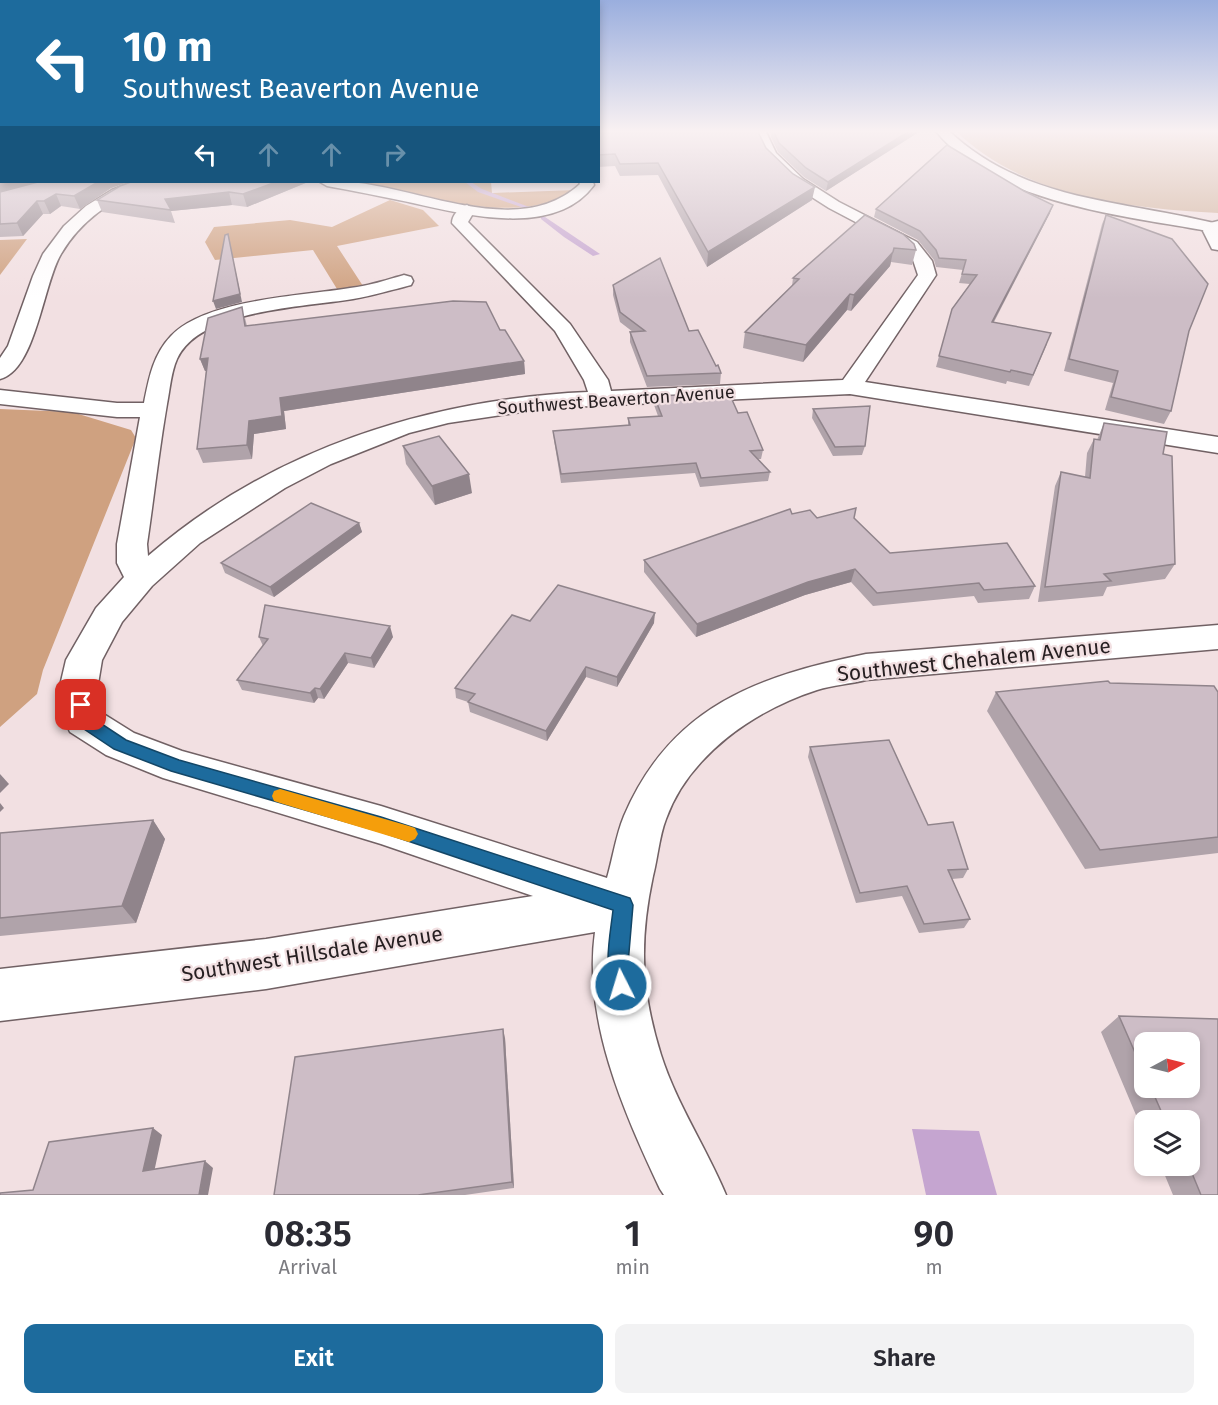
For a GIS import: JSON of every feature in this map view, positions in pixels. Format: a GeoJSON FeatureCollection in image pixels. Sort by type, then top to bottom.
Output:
{"type":"FeatureCollection","features":[{"type":"Feature","properties":{"kind":"street"},"geometry":{"type":"LineString","coordinates":[[0,372],[14,358],[51,255],[74,225],[93,207],[113,194],[135,186]]}},
{"type":"Feature","properties":{"kind":"street"},"geometry":{"type":"LineString","coordinates":[[346,186],[496,214],[534,212],[562,204],[579,195],[586,186]]}},
{"type":"Feature","properties":{"kind":"street"},"geometry":{"type":"LineString","coordinates":[[807,186],[828,201],[907,242],[916,249],[927,265],[927,275],[850,387]]}},
{"type":"Feature","properties":{"kind":"street"},"geometry":{"type":"LineString","coordinates":[[1030,186],[1107,206],[1216,223],[1211,235],[1218,246]]}},
{"type":"Feature","properties":{"kind":"street"},"geometry":{"type":"LineString","coordinates":[[1107,206],[1218,246]]}},
{"type":"Feature","properties":{"kind":"street"},"geometry":{"type":"LineString","coordinates":[[467,210],[460,219],[460,223],[563,328],[596,380],[601,398]]}},
{"type":"Feature","properties":{"kind":"street"},"geometry":{"type":"LineString","coordinates":[[141,579],[134,563],[132,544],[154,410],[166,356],[172,348],[194,330],[220,318],[252,308],[350,294],[404,280]]}},
{"type":"Feature","properties":{"kind":"street","name":"Southwest Beaverton Avenue"},"geometry":{"type":"LineString","coordinates":[[623,905],[381,825],[177,766],[120,744],[84,721],[78,690],[84,660],[108,616],[141,579],[189,536],[275,482],[322,458],[400,428],[448,416],[539,402],[850,387],[1218,445]]}},
{"type":"Feature","properties":{"kind":"street"},"geometry":{"type":"LineString","coordinates":[[0,397],[117,410],[154,410]]}},
{"type":"Feature","properties":{"kind":"street","name":"Southwest Chehalem Avenue"},"geometry":{"type":"LineString","coordinates":[[696,1195],[664,1138],[643,1088],[628,1028],[618,964],[623,905],[647,811],[681,755],[712,727],[739,708],[770,692],[813,677],[866,667],[1218,637]]}},
{"type":"Feature","properties":{"kind":"street","name":"Southwest Hillsdale Avenue"},"geometry":{"type":"LineString","coordinates":[[0,995],[266,964],[623,905]]}},
{"type":"Feature","properties":{"kind":"shaded area"},"geometry":{"type":"Polygon","coordinates":[[[378,186],[491,186],[492,193],[576,190],[553,201],[528,206],[502,208],[447,201],[378,186]]]}},
{"type":"Feature","properties":{"kind":"shaded area"},"geometry":{"type":"Polygon","coordinates":[[[1049,186],[1218,186],[1218,213],[1148,207],[1078,195],[1049,186]]]}},
{"type":"Feature","properties":{"kind":"shaded area"},"geometry":{"type":"Polygon","coordinates":[[[390,200],[423,210],[439,226],[337,246],[363,286],[337,289],[313,250],[215,260],[205,242],[214,227],[290,220],[332,227],[390,200]]]}},
{"type":"Feature","properties":{"kind":"shaded area"},"geometry":{"type":"Polygon","coordinates":[[[27,239],[0,275],[0,240],[27,239]]]}},
{"type":"Feature","properties":{"kind":"shaded area"},"geometry":{"type":"Polygon","coordinates":[[[0,409],[72,412],[131,430],[136,438],[43,670],[37,694],[0,727],[0,409]]]}},
{"type":"Feature","properties":{"kind":"shaded area"},"geometry":{"type":"Polygon","coordinates":[[[912,1129],[979,1131],[997,1195],[926,1195],[912,1129]]]}},
{"type":"Feature","properties":{"kind":"building"},"geometry":{"type":"Polygon","coordinates":[[[24,186],[92,186],[74,196],[56,194],[44,201],[37,201],[17,223],[0,224],[0,192],[24,186]]]}},
{"type":"Feature","properties":{"kind":"building"},"geometry":{"type":"Polygon","coordinates":[[[120,186],[266,186],[243,194],[229,192],[165,199],[171,210],[97,200],[120,186]]]}},
{"type":"Feature","properties":{"kind":"building"},"geometry":{"type":"Polygon","coordinates":[[[671,186],[815,187],[708,252],[671,186]]]}},
{"type":"Feature","properties":{"kind":"building"},"geometry":{"type":"Polygon","coordinates":[[[902,186],[1015,186],[1053,205],[992,322],[1051,333],[1033,375],[939,356],[952,309],[977,275],[962,274],[966,260],[939,258],[936,250],[920,231],[876,209],[902,186]]]}},
{"type":"Feature","properties":{"kind":"building"},"geometry":{"type":"Polygon","coordinates":[[[865,215],[903,234],[914,244],[916,250],[894,248],[893,252],[854,295],[850,294],[806,345],[745,332],[799,279],[793,278],[865,215]]]}},
{"type":"Feature","properties":{"kind":"building"},"geometry":{"type":"Polygon","coordinates":[[[1106,215],[1172,239],[1208,284],[1189,331],[1171,411],[1111,397],[1118,371],[1069,359],[1106,215]]]}},
{"type":"Feature","properties":{"kind":"building"},"geometry":{"type":"Polygon","coordinates":[[[228,234],[240,294],[213,301],[225,235],[228,234]]]}},
{"type":"Feature","properties":{"kind":"building"},"geometry":{"type":"Polygon","coordinates":[[[660,258],[689,331],[698,330],[721,373],[647,376],[630,332],[645,331],[620,312],[613,285],[660,258]]]}},
{"type":"Feature","properties":{"kind":"building"},"geometry":{"type":"Polygon","coordinates":[[[453,301],[486,302],[500,330],[505,330],[524,361],[280,398],[282,416],[249,421],[247,445],[197,449],[208,358],[200,359],[208,318],[242,307],[245,326],[453,301]]]}},
{"type":"Feature","properties":{"kind":"building"},"geometry":{"type":"Polygon","coordinates":[[[729,393],[738,413],[747,412],[763,450],[750,451],[770,472],[701,478],[696,463],[561,474],[553,431],[630,425],[628,418],[662,416],[654,396],[729,393]]]}},
{"type":"Feature","properties":{"kind":"building"},"geometry":{"type":"Polygon","coordinates":[[[870,406],[865,446],[835,447],[813,409],[870,406]]]}},
{"type":"Feature","properties":{"kind":"building"},"geometry":{"type":"Polygon","coordinates":[[[1104,423],[1167,432],[1163,454],[1172,456],[1175,564],[1104,574],[1111,581],[1045,587],[1061,472],[1090,478],[1094,439],[1100,440],[1104,423]]]}},
{"type":"Feature","properties":{"kind":"building"},"geometry":{"type":"Polygon","coordinates":[[[439,436],[469,474],[432,486],[403,446],[439,436]]]}},
{"type":"Feature","properties":{"kind":"building"},"geometry":{"type":"Polygon","coordinates":[[[311,503],[359,523],[270,587],[221,563],[311,503]]]}},
{"type":"Feature","properties":{"kind":"building"},"geometry":{"type":"Polygon","coordinates":[[[856,508],[854,518],[890,553],[1007,543],[1035,586],[984,590],[979,583],[877,593],[855,569],[808,582],[697,624],[644,560],[790,509],[792,514],[810,510],[817,518],[856,508]]]}},
{"type":"Feature","properties":{"kind":"building"},"geometry":{"type":"Polygon","coordinates":[[[558,585],[655,613],[617,677],[586,667],[546,731],[468,702],[475,694],[455,688],[512,615],[530,621],[558,585]]]}},
{"type":"Feature","properties":{"kind":"building"},"geometry":{"type":"Polygon","coordinates":[[[265,605],[390,626],[371,658],[345,653],[320,689],[315,688],[310,693],[237,680],[268,639],[259,637],[265,605]]]}},
{"type":"Feature","properties":{"kind":"building"},"geometry":{"type":"Polygon","coordinates":[[[1108,681],[1110,683],[1214,686],[1218,692],[1218,837],[1100,850],[996,692],[1108,681]]]}},
{"type":"Feature","properties":{"kind":"building"},"geometry":{"type":"Polygon","coordinates":[[[889,740],[928,825],[953,822],[968,869],[948,870],[970,919],[924,924],[907,886],[860,893],[810,747],[889,740]]]}},
{"type":"Feature","properties":{"kind":"building"},"geometry":{"type":"Polygon","coordinates":[[[153,820],[122,906],[0,918],[0,833],[153,820]]]}},
{"type":"Feature","properties":{"kind":"building"},"geometry":{"type":"Polygon","coordinates":[[[1119,1016],[1218,1019],[1218,1195],[1201,1195],[1193,1176],[1200,1176],[1200,1110],[1161,1110],[1155,1098],[1200,1098],[1200,1032],[1134,1032],[1134,1050],[1119,1016]]]}},
{"type":"Feature","properties":{"kind":"building"},"geometry":{"type":"Polygon","coordinates":[[[503,1029],[512,1182],[418,1195],[274,1195],[295,1057],[503,1029]]]}},
{"type":"Feature","properties":{"kind":"building"},"geometry":{"type":"Polygon","coordinates":[[[153,1128],[143,1171],[205,1161],[199,1195],[0,1195],[0,1193],[33,1190],[49,1142],[153,1128]]]}},
{"type":"Feature","properties":{"kind":"waterway"},"geometry":{"type":"LineString","coordinates":[[473,186],[487,194],[526,207]]}},
{"type":"Feature","properties":{"kind":"waterway"},"geometry":{"type":"LineString","coordinates":[[543,218],[566,236],[596,254]]}},
{"type":"Feature","properties":{"kind":"slow traffic"},"geometry":{"type":"LineString","coordinates":[[280,796],[409,834]]}},
{"type":"Feature","properties":{"kind":"route"},"geometry":{"type":"LineString","coordinates":[[81,705],[84,721],[120,744],[177,766],[381,825],[623,905],[618,964],[621,985]]}}]}
